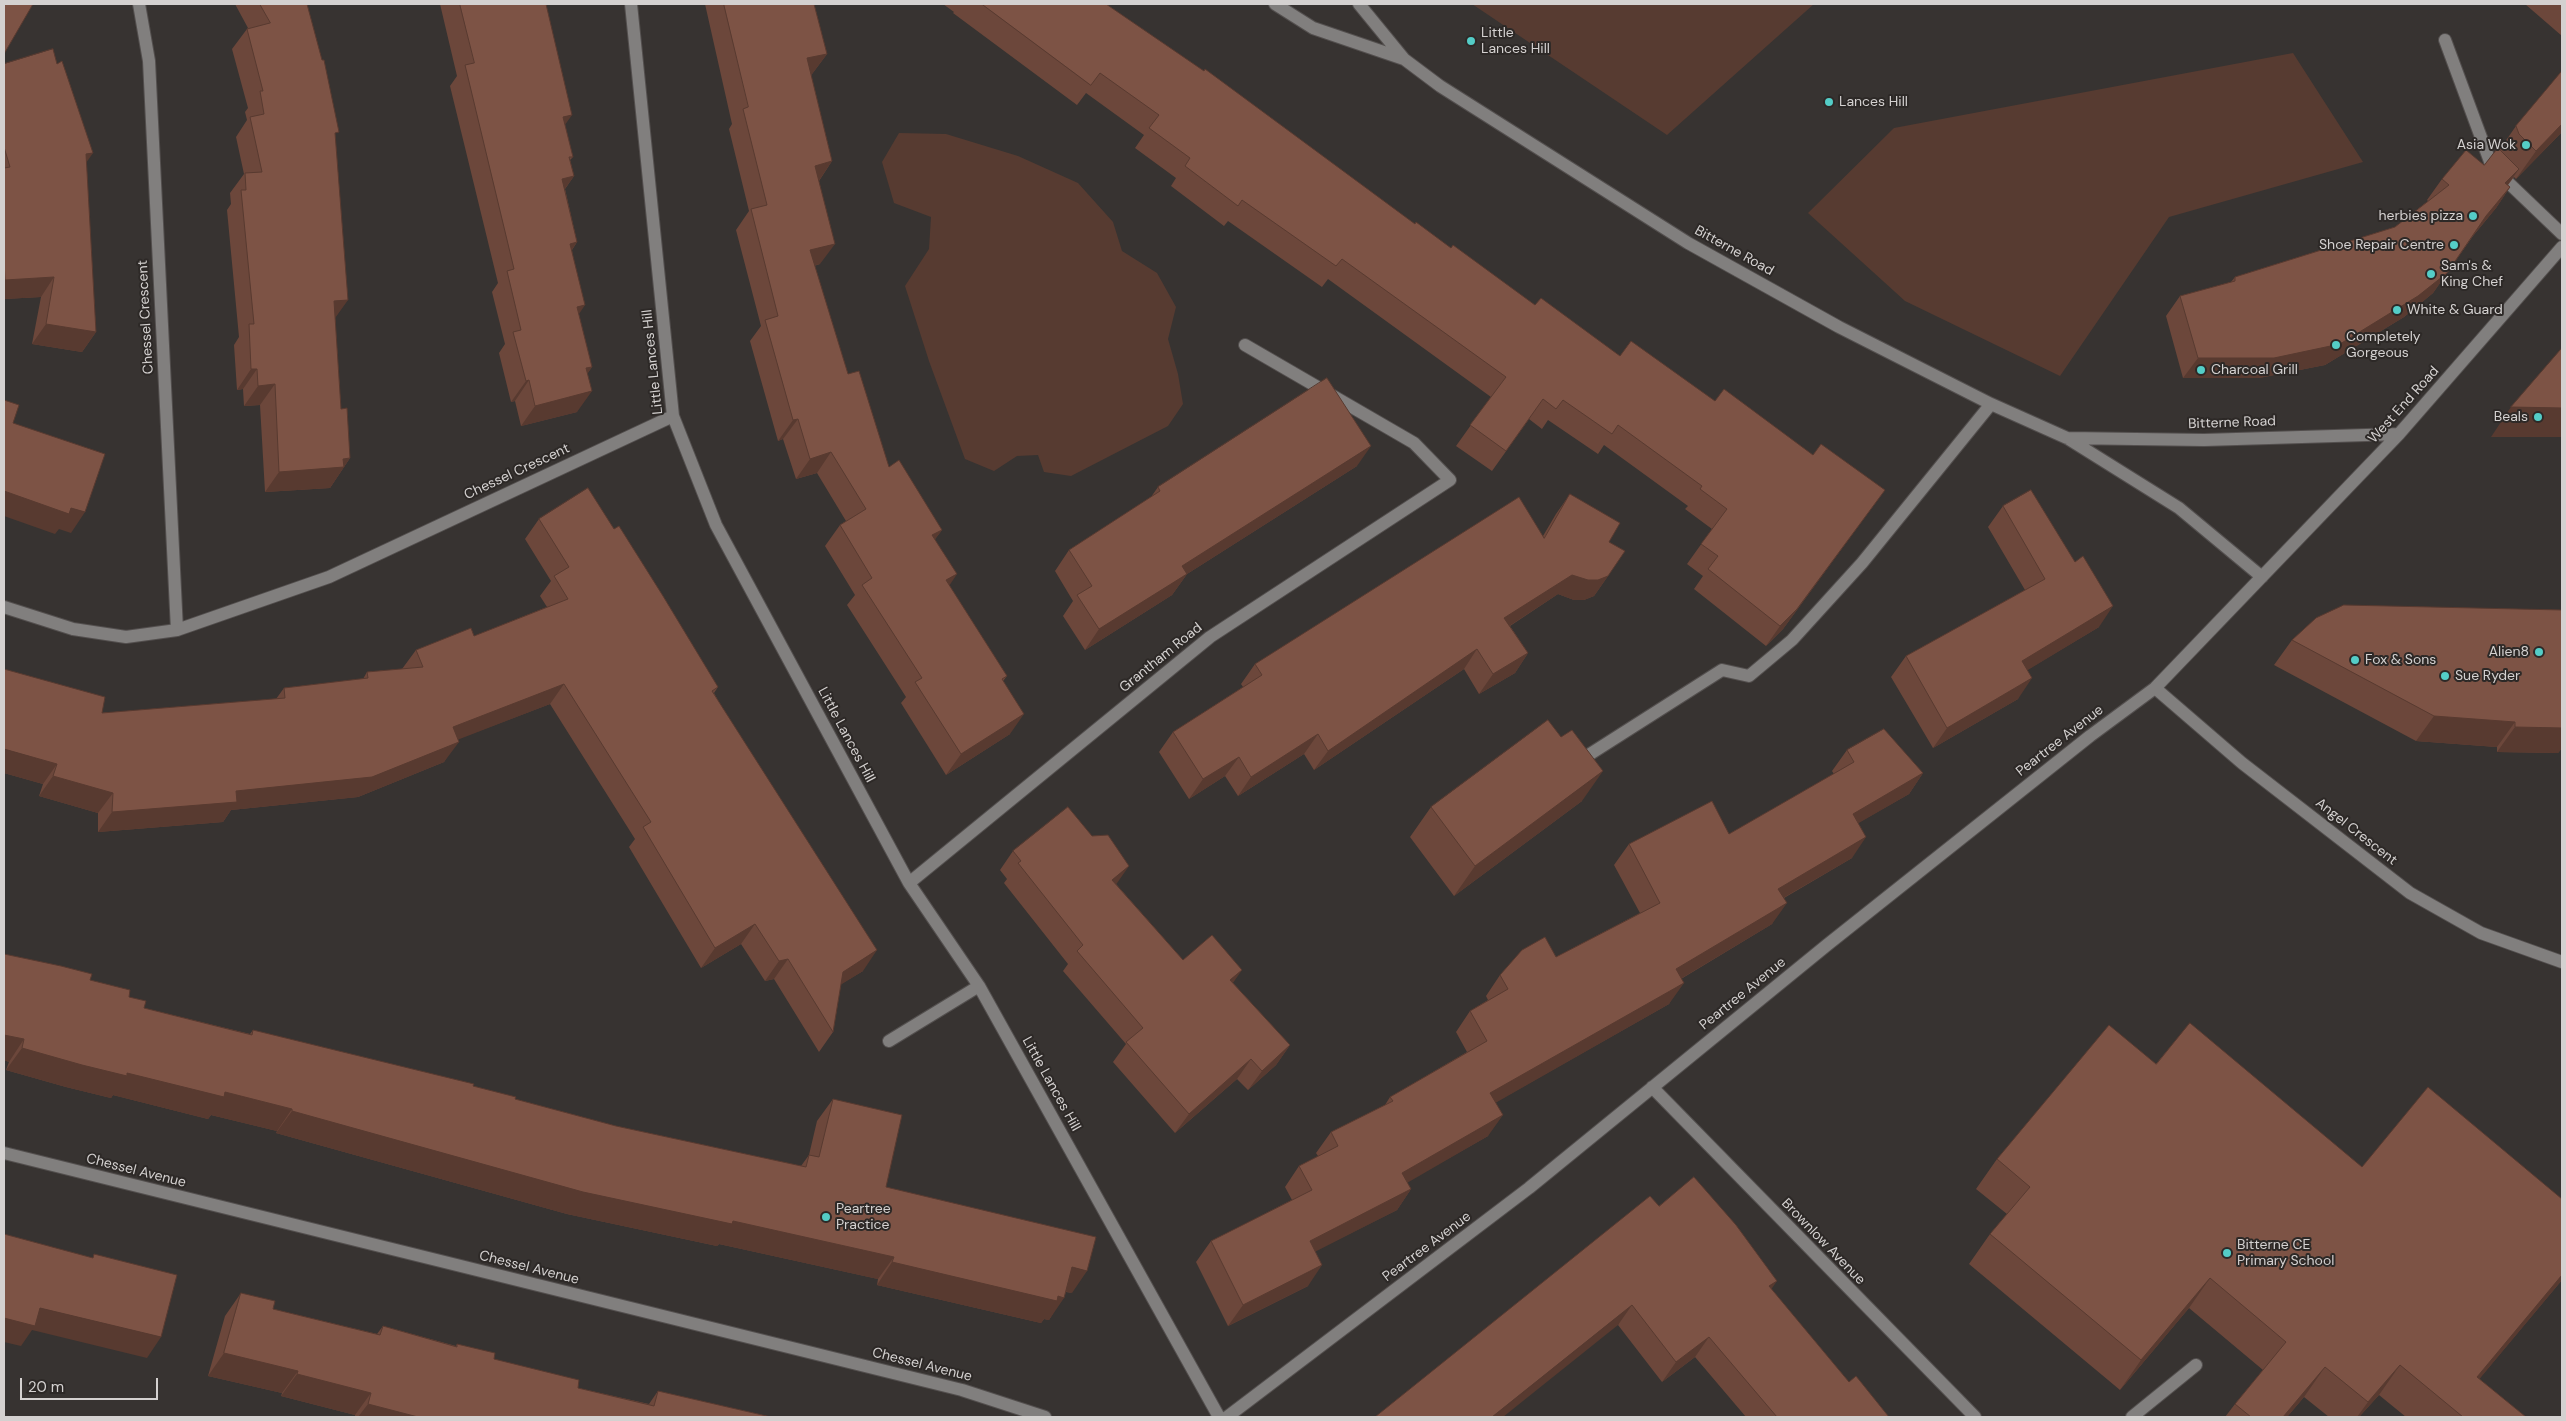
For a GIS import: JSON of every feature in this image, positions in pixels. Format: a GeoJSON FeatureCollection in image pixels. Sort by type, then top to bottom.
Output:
{"type":"FeatureCollection","features":[{"type":"Feature","properties":{"kind":"street","name":"Chessel Crescent"},"geometry":{"type":"LineString","coordinates":[[139,4],[149,61],[177,630]]}},
{"type":"Feature","properties":{"kind":"street","name":"Little Lances Hill"},"geometry":{"type":"LineString","coordinates":[[631,4],[673,416],[716,525],[909,883],[979,986],[1220,1417]]}},
{"type":"Feature","properties":{"kind":"street","name":"Bitterne Road"},"geometry":{"type":"LineString","coordinates":[[1275,4],[1313,28],[1404,59]]}},
{"type":"Feature","properties":{"kind":"street","name":"Bitterne Road"},"geometry":{"type":"LineString","coordinates":[[1360,4],[1404,59],[1440,86],[1688,243],[1839,327],[1991,404],[2067,438],[2179,508],[2262,577]]}},
{"type":"Feature","properties":{"kind":"street"},"geometry":{"type":"LineString","coordinates":[[2445,40],[2492,167],[2562,234]]}},
{"type":"Feature","properties":{"kind":"street","name":"West End Road"},"geometry":{"type":"LineString","coordinates":[[2262,577],[2398,434],[2562,247]]}},
{"type":"Feature","properties":{"kind":"street","name":"Grantham Road"},"geometry":{"type":"LineString","coordinates":[[909,883],[1210,637],[1450,480],[1414,443],[1245,345]]}},
{"type":"Feature","properties":{"kind":"street"},"geometry":{"type":"LineString","coordinates":[[1570,767],[1722,670],[1749,676],[1792,640],[1862,563],[1991,404]]}},
{"type":"Feature","properties":{"kind":"street","name":"Chessel Crescent"},"geometry":{"type":"LineString","coordinates":[[4,607],[74,629],[126,637],[177,630],[330,577],[673,416]]}},
{"type":"Feature","properties":{"kind":"street","name":"Bitterne Road"},"geometry":{"type":"LineString","coordinates":[[2067,438],[2204,440],[2398,434]]}},
{"type":"Feature","properties":{"kind":"street","name":"Peartree Avenue"},"geometry":{"type":"LineString","coordinates":[[1227,1417],[1529,1188],[2067,754],[2154,688],[2262,577]]}},
{"type":"Feature","properties":{"kind":"street","name":"Angel Crescent"},"geometry":{"type":"LineString","coordinates":[[2154,688],[2242,764],[2410,893],[2481,933],[2562,962]]}},
{"type":"Feature","properties":{"kind":"street"},"geometry":{"type":"LineString","coordinates":[[889,1041],[979,986]]}},
{"type":"Feature","properties":{"kind":"street","name":"Brownlow Avenue"},"geometry":{"type":"LineString","coordinates":[[1652,1087],[1975,1417]]}},
{"type":"Feature","properties":{"kind":"street","name":"Chessel Avenue"},"geometry":{"type":"LineString","coordinates":[[4,1153],[962,1390],[1045,1417]]}},
{"type":"Feature","properties":{"kind":"street"},"geometry":{"type":"LineString","coordinates":[[2132,1417],[2196,1365]]}},
{"type":"Feature","properties":{"kind":"shaded area"},"geometry":{"type":"Polygon","coordinates":[[[1472,4],[1814,4],[1667,135],[1472,4]]]}},
{"type":"Feature","properties":{"kind":"shaded area"},"geometry":{"type":"Polygon","coordinates":[[[2293,53],[2363,162],[2169,217],[2060,376],[1905,301],[1808,213],[1894,128],[2293,53]]]}},
{"type":"Feature","properties":{"kind":"shaded area"},"geometry":{"type":"Polygon","coordinates":[[[899,133],[946,134],[1018,156],[1078,183],[1113,222],[1122,251],[1157,273],[1176,307],[1168,339],[1178,374],[1183,404],[1168,426],[1071,476],[1044,472],[1038,455],[1017,456],[994,471],[965,459],[929,361],[905,286],[929,249],[931,217],[894,203],[882,162],[899,133]]]}},
{"type":"Feature","properties":{"kind":"building"},"geometry":{"type":"Polygon","coordinates":[[[4,4],[33,4],[4,54],[4,4]]]}},
{"type":"Feature","properties":{"kind":"building"},"geometry":{"type":"Polygon","coordinates":[[[260,4],[307,4],[322,60],[324,60],[339,132],[335,133],[348,300],[334,301],[341,409],[347,408],[350,458],[343,459],[344,467],[279,472],[275,384],[258,386],[257,369],[251,369],[249,324],[254,324],[241,190],[246,190],[245,173],[262,172],[250,117],[264,114],[260,91],[263,91],[247,29],[270,23],[260,4]]]}},
{"type":"Feature","properties":{"kind":"building"},"geometry":{"type":"Polygon","coordinates":[[[460,4],[546,4],[572,115],[563,117],[573,157],[569,157],[574,176],[562,179],[577,242],[570,244],[585,305],[577,307],[592,367],[586,368],[592,391],[535,406],[529,380],[526,381],[513,332],[521,330],[507,271],[514,269],[465,65],[474,63],[460,4]]]}},
{"type":"Feature","properties":{"kind":"building"},"geometry":{"type":"Polygon","coordinates":[[[724,4],[814,4],[827,54],[807,58],[832,161],[815,166],[835,244],[810,250],[848,374],[859,371],[889,467],[899,460],[942,530],[932,535],[957,574],[946,580],[1007,676],[1002,679],[1024,714],[961,754],[915,682],[922,678],[862,585],[872,578],[840,525],[866,509],[831,452],[810,459],[798,419],[793,420],[765,320],[778,316],[751,209],[767,205],[743,109],[748,107],[724,4]]]}},
{"type":"Feature","properties":{"kind":"building"},"geometry":{"type":"Polygon","coordinates":[[[982,4],[1106,4],[1204,71],[1205,69],[1415,224],[1416,222],[1451,248],[1453,245],[1535,305],[1541,298],[1620,356],[1631,341],[1715,401],[1724,389],[1813,455],[1821,444],[1885,490],[1797,609],[1780,626],[1708,569],[1718,556],[1701,544],[1727,509],[1700,489],[1702,486],[1618,425],[1612,434],[1563,400],[1556,409],[1543,399],[1506,451],[1470,425],[1506,377],[1342,259],[1336,266],[1242,200],[1238,206],[1185,166],[1190,158],[1149,128],[1159,115],[1100,73],[1091,85],[982,4]]]}},
{"type":"Feature","properties":{"kind":"building"},"geometry":{"type":"Polygon","coordinates":[[[53,49],[57,64],[62,61],[93,153],[86,154],[96,332],[46,324],[54,277],[5,280],[4,168],[10,167],[4,147],[4,64],[53,49]]]}},
{"type":"Feature","properties":{"kind":"building"},"geometry":{"type":"Polygon","coordinates":[[[2562,71],[2562,124],[2536,151],[2519,134],[2516,126],[2562,71]]]}},
{"type":"Feature","properties":{"kind":"building"},"geometry":{"type":"Polygon","coordinates":[[[2498,148],[2519,169],[2505,183],[2510,187],[2486,216],[2447,273],[2418,296],[2340,344],[2274,358],[2198,358],[2180,296],[2235,281],[2235,277],[2395,227],[2449,185],[2442,179],[2466,150],[2484,165],[2498,148]]]}},
{"type":"Feature","properties":{"kind":"building"},"geometry":{"type":"Polygon","coordinates":[[[2562,348],[2562,408],[2511,407],[2562,348]]]}},
{"type":"Feature","properties":{"kind":"building"},"geometry":{"type":"Polygon","coordinates":[[[1327,378],[1371,446],[1182,566],[1187,574],[1099,629],[1077,595],[1092,586],[1069,550],[1160,491],[1158,487],[1327,378]]]}},
{"type":"Feature","properties":{"kind":"building"},"geometry":{"type":"Polygon","coordinates":[[[4,400],[19,405],[13,423],[105,454],[85,512],[71,508],[69,514],[4,491],[4,400]]]}},
{"type":"Feature","properties":{"kind":"building"},"geometry":{"type":"Polygon","coordinates":[[[588,488],[614,529],[619,526],[663,596],[718,687],[712,691],[877,950],[843,972],[833,1032],[788,959],[779,961],[755,924],[715,948],[643,827],[651,822],[564,684],[453,727],[459,742],[372,777],[236,791],[237,802],[112,812],[113,793],[53,776],[57,764],[4,749],[4,669],[105,697],[102,713],[285,698],[284,688],[368,678],[367,672],[423,667],[416,650],[471,628],[474,636],[568,599],[554,576],[569,567],[539,519],[588,488]]]}},
{"type":"Feature","properties":{"kind":"building"},"geometry":{"type":"Polygon","coordinates":[[[2031,490],[2075,562],[2083,556],[2113,606],[2022,661],[2032,678],[1947,728],[1906,656],[2045,579],[2003,506],[2031,490]]]}},
{"type":"Feature","properties":{"kind":"building"},"geometry":{"type":"Polygon","coordinates":[[[1570,494],[1620,523],[1609,542],[1625,551],[1608,576],[1598,580],[1588,580],[1572,575],[1504,618],[1528,653],[1493,674],[1477,649],[1328,751],[1318,734],[1251,777],[1239,757],[1203,779],[1173,732],[1262,675],[1255,664],[1519,497],[1544,538],[1570,494]]]}},
{"type":"Feature","properties":{"kind":"building"},"geometry":{"type":"Polygon","coordinates":[[[2344,605],[2562,610],[2562,728],[2515,727],[2515,722],[2434,716],[2292,640],[2316,618],[2344,605]]]}},
{"type":"Feature","properties":{"kind":"building"},"geometry":{"type":"Polygon","coordinates":[[[1548,720],[1561,737],[1572,730],[1603,771],[1475,866],[1431,807],[1548,720]]]}},
{"type":"Feature","properties":{"kind":"building"},"geometry":{"type":"Polygon","coordinates":[[[1884,729],[1923,773],[1853,814],[1866,837],[1778,889],[1787,903],[1676,969],[1684,983],[1490,1093],[1503,1115],[1402,1173],[1411,1189],[1310,1241],[1322,1265],[1243,1305],[1211,1241],[1312,1190],[1299,1166],[1338,1146],[1331,1132],[1393,1101],[1390,1097],[1487,1041],[1470,1011],[1508,989],[1500,975],[1522,950],[1545,937],[1556,957],[1660,903],[1629,844],[1712,801],[1729,834],[1854,762],[1847,750],[1884,729]]]}},
{"type":"Feature","properties":{"kind":"building"},"geometry":{"type":"Polygon","coordinates":[[[1068,807],[1092,836],[1108,835],[1129,866],[1112,880],[1183,960],[1212,935],[1242,970],[1230,980],[1290,1045],[1262,1071],[1251,1059],[1189,1114],[1126,1042],[1143,1028],[1077,951],[1083,945],[1018,863],[1021,861],[1013,851],[1068,807]]]}},
{"type":"Feature","properties":{"kind":"building"},"geometry":{"type":"Polygon","coordinates":[[[4,954],[92,974],[90,980],[130,990],[129,997],[146,1001],[144,1008],[252,1035],[253,1030],[474,1084],[473,1086],[516,1097],[515,1099],[616,1126],[806,1167],[809,1155],[819,1157],[833,1099],[902,1115],[886,1187],[1096,1237],[1087,1271],[1072,1267],[1064,1298],[1058,1296],[1057,1301],[892,1262],[894,1257],[733,1221],[732,1224],[583,1192],[292,1111],[292,1109],[225,1092],[224,1097],[127,1073],[127,1076],[22,1048],[24,1039],[4,1035],[4,954]]]}},
{"type":"Feature","properties":{"kind":"building"},"geometry":{"type":"Polygon","coordinates":[[[2190,1023],[2362,1167],[2428,1087],[2562,1199],[2562,1275],[2477,1377],[2526,1417],[2463,1417],[2400,1365],[2368,1402],[2325,1367],[2283,1417],[2251,1417],[2235,1404],[2286,1342],[2210,1278],[2141,1360],[1990,1234],[2030,1187],[1997,1159],[2109,1025],[2156,1064],[2190,1023]]]}},
{"type":"Feature","properties":{"kind":"building"},"geometry":{"type":"Polygon","coordinates":[[[1694,1177],[1736,1225],[1777,1281],[1769,1286],[1849,1382],[1856,1376],[1889,1417],[1777,1417],[1709,1337],[1676,1362],[1632,1305],[1492,1417],[1375,1417],[1650,1196],[1659,1206],[1694,1177]]]}},
{"type":"Feature","properties":{"kind":"building"},"geometry":{"type":"Polygon","coordinates":[[[4,1234],[93,1258],[94,1254],[177,1275],[161,1337],[40,1308],[35,1326],[4,1318],[4,1234]]]}},
{"type":"Feature","properties":{"kind":"building"},"geometry":{"type":"Polygon","coordinates":[[[241,1293],[275,1301],[273,1309],[380,1335],[383,1326],[457,1347],[457,1344],[495,1353],[494,1359],[579,1380],[578,1388],[654,1406],[658,1391],[771,1417],[418,1417],[368,1404],[371,1393],[297,1374],[298,1371],[224,1353],[241,1293]]]}},
{"type":"Feature","properties":{"kind":"place","name":"Little Lances Hill"},"geometry":{"type":"Point","coordinates":[1471,41]}},
{"type":"Feature","properties":{"kind":"place","name":"Lances Hill"},"geometry":{"type":"Point","coordinates":[1829,102]}},
{"type":"Feature","properties":{"kind":"place","name":"Asia Wok"},"geometry":{"type":"Point","coordinates":[2526,145]}},
{"type":"Feature","properties":{"kind":"place","name":"herbies pizza"},"geometry":{"type":"Point","coordinates":[2473,216]}},
{"type":"Feature","properties":{"kind":"place","name":"Shoe Repair Centre"},"geometry":{"type":"Point","coordinates":[2454,245]}},
{"type":"Feature","properties":{"kind":"place","name":"Sam's & King Chef"},"geometry":{"type":"Point","coordinates":[2431,274]}},
{"type":"Feature","properties":{"kind":"place","name":"White & Guard"},"geometry":{"type":"Point","coordinates":[2397,310]}},
{"type":"Feature","properties":{"kind":"place","name":"Completely Gorgeous"},"geometry":{"type":"Point","coordinates":[2336,345]}},
{"type":"Feature","properties":{"kind":"place","name":"Charcoal Grill"},"geometry":{"type":"Point","coordinates":[2201,370]}},
{"type":"Feature","properties":{"kind":"place","name":"Beals"},"geometry":{"type":"Point","coordinates":[2538,417]}},
{"type":"Feature","properties":{"kind":"place","name":"Alien8"},"geometry":{"type":"Point","coordinates":[2539,652]}},
{"type":"Feature","properties":{"kind":"place","name":"Fox & Sons"},"geometry":{"type":"Point","coordinates":[2355,660]}},
{"type":"Feature","properties":{"kind":"place","name":"Sue Ryder"},"geometry":{"type":"Point","coordinates":[2445,676]}},
{"type":"Feature","properties":{"kind":"place","name":"Peartree Practice"},"geometry":{"type":"Point","coordinates":[826,1217]}},
{"type":"Feature","properties":{"kind":"place","name":"Bitterne CE Primary School"},"geometry":{"type":"Point","coordinates":[2227,1253]}}]}
